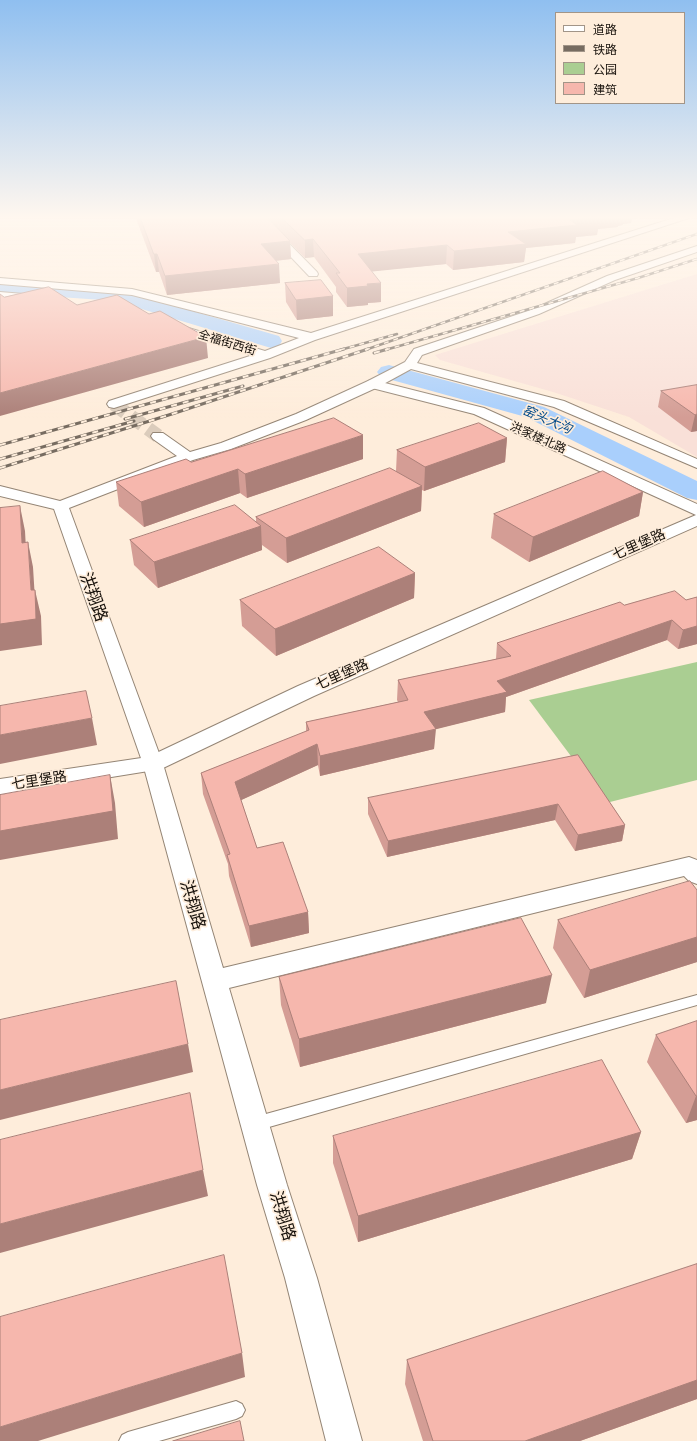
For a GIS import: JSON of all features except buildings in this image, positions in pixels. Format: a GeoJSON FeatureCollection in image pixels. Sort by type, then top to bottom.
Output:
{"type":"FeatureCollection","features":[{"type":"Feature","properties":{"kind":"main road","name":"洪家楼北路"},"geometry":{"type":"LineString","coordinates":[[373,384],[479,411],[697,510]]}},
{"type":"Feature","properties":{"kind":"main road","name":"七里堡路"},"geometry":{"type":"LineString","coordinates":[[0,787],[152,764],[306,691],[697,520]]}},
{"type":"Feature","properties":{"kind":"main road","name":"七里堡路"},"geometry":{"type":"LineString","coordinates":[[675,529],[697,525]]}},
{"type":"Feature","properties":{"kind":"street"},"geometry":{"type":"LineString","coordinates":[[27,283],[132,292],[311,337]]}},
{"type":"Feature","properties":{"kind":"street"},"geometry":{"type":"LineString","coordinates":[[114,404],[266,355],[311,337],[479,283]]}},
{"type":"Feature","properties":{"kind":"street"},"geometry":{"type":"LineString","coordinates":[[0,491],[60,506],[188,457],[226,446],[301,417],[373,384],[409,365],[418,352],[535,312],[599,283]]}},
{"type":"Feature","properties":{"kind":"street"},"geometry":{"type":"LineString","coordinates":[[0,295],[46,299]]}},
{"type":"Feature","properties":{"kind":"street","name":"全福街西街"},"geometry":{"type":"LineString","coordinates":[[167,324],[266,355]]}},
{"type":"Feature","properties":{"kind":"street"},"geometry":{"type":"LineString","coordinates":[[409,365],[442,372],[558,404],[636,436],[697,464]]}},
{"type":"Feature","properties":{"kind":"street"},"geometry":{"type":"LineString","coordinates":[[158,436],[188,457]]}},
{"type":"Feature","properties":{"kind":"street","name":"洪翔路"},"geometry":{"type":"LineString","coordinates":[[60,506],[152,764],[255,1124],[301,1278],[344,1441]]}},
{"type":"Feature","properties":{"kind":"street"},"geometry":{"type":"LineString","coordinates":[[214,981],[689,866],[697,875]]}},
{"type":"Feature","properties":{"kind":"lane"},"geometry":{"type":"LineString","coordinates":[[255,1124],[697,1000]]}},
{"type":"Feature","properties":{"kind":"lane"},"geometry":{"type":"LineString","coordinates":[[128,1441],[236,1410]]}},
{"type":"Feature","properties":{"kind":"shaded area"},"geometry":{"type":"Polygon","coordinates":[[[667,283],[697,283],[697,457],[629,417],[553,392],[440,360],[435,355],[667,283]]]}},
{"type":"Feature","properties":{"kind":"green space"},"geometry":{"type":"Polygon","coordinates":[[[697,662],[697,780],[606,803],[529,700],[697,662]]]}},
{"type":"Feature","properties":{"kind":"waterway","name":"窑头大沟"},"geometry":{"type":"LineString","coordinates":[[0,287],[103,294],[140,302],[271,341]]}},
{"type":"Feature","properties":{"kind":"waterway","name":"窑头大沟"},"geometry":{"type":"LineString","coordinates":[[389,372],[535,412],[697,492]]}},
{"type":"Feature","properties":{"kind":"tunnel"},"geometry":{"type":"LineString","coordinates":[[114,404],[158,436]]}},
{"type":"Feature","properties":{"kind":"railway"},"geometry":{"type":"LineString","coordinates":[[365,350],[556,283]]}},
{"type":"Feature","properties":{"kind":"railway"},"geometry":{"type":"LineString","coordinates":[[385,350],[620,283]]}},
{"type":"Feature","properties":{"kind":"railway"},"geometry":{"type":"LineString","coordinates":[[340,350],[397,334]]}},
{"type":"Feature","properties":{"kind":"railway"},"geometry":{"type":"LineString","coordinates":[[0,445],[344,349]]}},
{"type":"Feature","properties":{"kind":"railway"},"geometry":{"type":"LineString","coordinates":[[374,353],[388,349]]}},
{"type":"Feature","properties":{"kind":"railway"},"geometry":{"type":"LineString","coordinates":[[0,468],[175,413],[365,350]]}},
{"type":"Feature","properties":{"kind":"railway"},"geometry":{"type":"LineString","coordinates":[[125,419],[243,386]]}},
{"type":"Feature","properties":{"kind":"railway"},"geometry":{"type":"LineString","coordinates":[[0,459],[134,421]]}}]}
